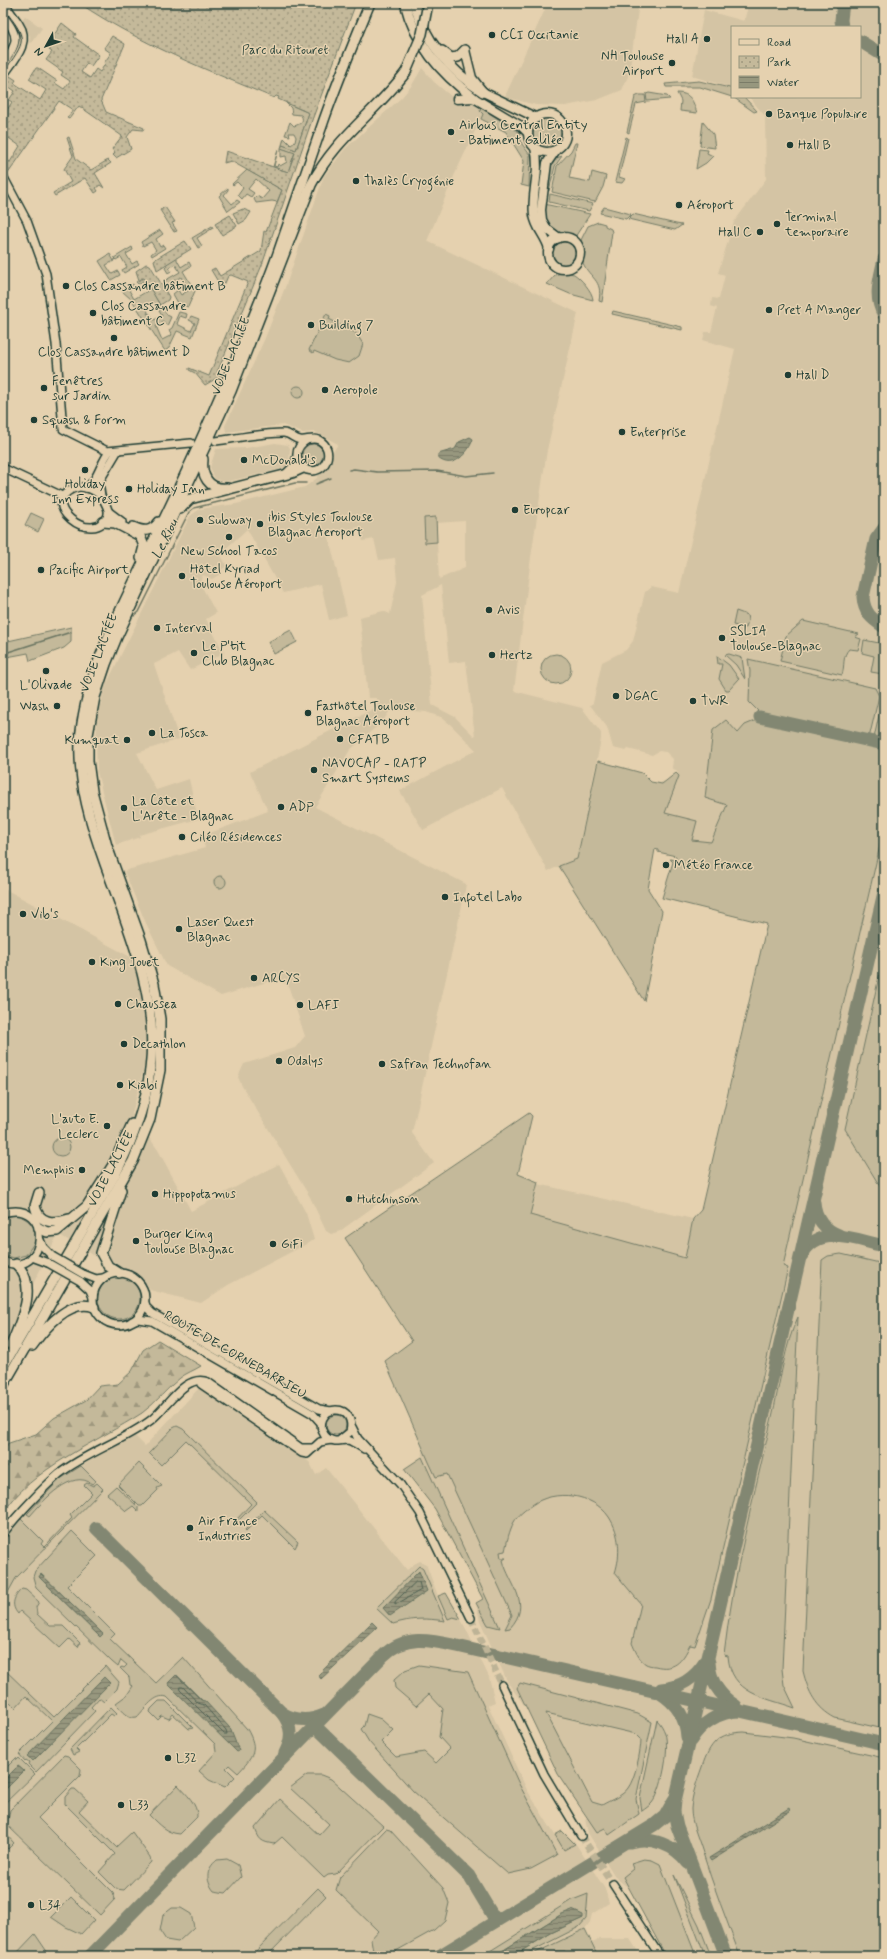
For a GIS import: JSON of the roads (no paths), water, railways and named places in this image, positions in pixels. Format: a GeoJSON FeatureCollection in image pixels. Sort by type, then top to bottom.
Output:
{"type":"FeatureCollection","features":[{"type":"Feature","properties":{"kind":"highway","name":"VOIE LACTÉE"},"geometry":{"type":"LineString","coordinates":[[3,1367],[131,1145],[147,1095],[152,1065],[153,1037],[146,984],[136,950],[90,818],[81,772],[80,745],[86,698],[98,663],[121,610],[176,493],[251,323],[277,256],[325,118],[370,3]]}},
{"type":"Feature","properties":{"kind":"highway"},"geometry":{"type":"LineString","coordinates":[[405,3],[414,27],[431,57],[452,80],[474,98]]}},
{"type":"Feature","properties":{"kind":"highway"},"geometry":{"type":"LineString","coordinates":[[414,3],[426,32],[436,48],[449,65],[464,80],[482,92]]}},
{"type":"Feature","properties":{"kind":"highway","name":"VOIE LACTÉE"},"geometry":{"type":"LineString","coordinates":[[4,1384],[124,1176],[144,1137],[156,1097],[160,1070],[160,1019],[154,984],[147,957],[97,814],[90,775],[88,735],[95,697],[106,664],[176,513],[212,442],[304,201],[320,168],[340,141],[386,96],[406,72],[422,34],[428,3]]}},
{"type":"Feature","properties":{"kind":"highway"},"geometry":{"type":"LineString","coordinates":[[426,32],[443,52],[451,58],[458,56],[466,50]]}},
{"type":"Feature","properties":{"kind":"highway"},"geometry":{"type":"LineString","coordinates":[[212,442],[202,469],[206,480],[217,488],[236,487]]}},
{"type":"Feature","properties":{"kind":"highway"},"geometry":{"type":"LineString","coordinates":[[287,474],[294,467],[297,459]]}},
{"type":"Feature","properties":{"kind":"highway"},"geometry":{"type":"LineString","coordinates":[[176,513],[190,500],[287,474],[303,468]]}},
{"type":"Feature","properties":{"kind":"highway"},"geometry":{"type":"LineString","coordinates":[[109,513],[117,519],[139,530],[150,530],[154,528],[160,520],[176,493]]}},
{"type":"Feature","properties":{"kind":"highway"},"geometry":{"type":"LineString","coordinates":[[104,522],[115,523],[137,534],[142,540],[144,552],[121,610]]}},
{"type":"Feature","properties":{"kind":"highway"},"geometry":{"type":"LineString","coordinates":[[39,1228],[46,1232],[57,1231],[66,1225],[87,1206],[113,1165],[128,1133],[142,1094],[146,1075],[149,1040],[153,1037]]}},
{"type":"Feature","properties":{"kind":"highway"},"geometry":{"type":"LineString","coordinates":[[119,1273],[108,1266],[101,1253],[115,1207],[126,1180],[124,1176]]}},
{"type":"Feature","properties":{"kind":"highway"},"geometry":{"type":"LineString","coordinates":[[39,1193],[35,1206],[43,1219],[54,1223],[74,1217]]}},
{"type":"Feature","properties":{"kind":"highway"},"geometry":{"type":"LineString","coordinates":[[3,1367],[20,1319],[28,1290],[25,1273],[16,1264]]}},
{"type":"Feature","properties":{"kind":"highway"},"geometry":{"type":"LineString","coordinates":[[4,1384],[48,1325],[76,1307],[83,1305],[94,1307]]}},
{"type":"Feature","properties":{"kind":"main road"},"geometry":{"type":"LineString","coordinates":[[466,50],[472,78],[482,92],[537,118]]}},
{"type":"Feature","properties":{"kind":"main road"},"geometry":{"type":"LineString","coordinates":[[457,99],[474,98],[521,126],[528,133],[530,140],[535,147],[538,170],[534,216],[539,230],[546,239],[550,261],[557,268],[566,269],[576,264],[580,256],[577,244],[567,238],[559,238],[553,242],[549,249]]}},
{"type":"Feature","properties":{"kind":"main road"},"geometry":{"type":"LineString","coordinates":[[528,133],[530,126],[537,118],[543,115],[550,114],[557,117],[564,123],[566,130],[565,140],[547,162],[541,210],[542,220],[547,229],[559,238]]}},
{"type":"Feature","properties":{"kind":"main road"},"geometry":{"type":"LineString","coordinates":[[535,147],[547,152],[556,150]]}},
{"type":"Feature","properties":{"kind":"street"},"geometry":{"type":"LineString","coordinates":[[3,76],[21,51],[24,42],[23,31],[6,4]]}},
{"type":"Feature","properties":{"kind":"street"},"geometry":{"type":"LineString","coordinates":[[3,16],[12,27],[16,35],[16,41],[12,50],[3,64]]}},
{"type":"Feature","properties":{"kind":"street"},"geometry":{"type":"LineString","coordinates":[[3,176],[27,221],[46,274],[56,344],[63,429],[102,452],[104,458]]}},
{"type":"Feature","properties":{"kind":"street"},"geometry":{"type":"LineString","coordinates":[[62,422],[66,427],[104,445],[115,452]]}},
{"type":"Feature","properties":{"kind":"street"},"geometry":{"type":"LineString","coordinates":[[212,442],[284,433],[302,441],[307,440],[319,440],[326,446],[329,455],[327,462],[320,469],[311,471],[303,468],[297,459],[300,445],[307,440]]}},
{"type":"Feature","properties":{"kind":"street"},"geometry":{"type":"LineString","coordinates":[[278,434],[292,440],[298,450]]}},
{"type":"Feature","properties":{"kind":"street"},"geometry":{"type":"LineString","coordinates":[[79,438],[115,452]]}},
{"type":"Feature","properties":{"kind":"street"},"geometry":{"type":"LineString","coordinates":[[86,488],[94,482],[104,458],[115,452],[191,443]]}},
{"type":"Feature","properties":{"kind":"street"},"geometry":{"type":"LineString","coordinates":[[101,496],[95,491],[86,488],[71,489],[62,496],[61,501],[65,514],[76,524],[93,527],[104,522],[109,513],[98,486],[102,474],[115,452]]}},
{"type":"Feature","properties":{"kind":"street"},"geometry":{"type":"LineString","coordinates":[[3,468],[62,496]]}},
{"type":"Feature","properties":{"kind":"street"},"geometry":{"type":"LineString","coordinates":[[3,1213],[10,1211],[25,1213],[39,1228],[40,1240],[39,1246],[32,1257],[16,1264],[3,1261]]}},
{"type":"Feature","properties":{"kind":"street"},"geometry":{"type":"LineString","coordinates":[[32,1257],[82,1277],[96,1279],[119,1273],[131,1276],[138,1281],[143,1290],[145,1303],[140,1314],[132,1321],[122,1325],[111,1324],[100,1317],[94,1307],[93,1297],[90,1290],[82,1277],[52,1256],[43,1247],[40,1240]]}},
{"type":"Feature","properties":{"kind":"street"},"geometry":{"type":"LineString","coordinates":[[93,1297],[97,1285],[103,1278]]}},
{"type":"Feature","properties":{"kind":"street","name":"ROUTE DE CORNEBARRIEU"},"geometry":{"type":"LineString","coordinates":[[145,1303],[147,1308],[152,1313],[319,1409],[331,1411]]}},
{"type":"Feature","properties":{"kind":"street","name":"ROUTE DE CORNEBARRIEU"},"geometry":{"type":"LineString","coordinates":[[132,1321],[138,1319],[152,1321],[313,1414],[321,1423]]}},
{"type":"Feature","properties":{"kind":"street"},"geometry":{"type":"LineString","coordinates":[[3,1534],[59,1475],[150,1420],[178,1393],[183,1386],[191,1381],[199,1380],[208,1382],[301,1448],[314,1448],[320,1442],[323,1433],[321,1423],[324,1416],[331,1411],[336,1410],[346,1413],[358,1438],[400,1484],[420,1513],[471,1618]]}},
{"type":"Feature","properties":{"kind":"street"},"geometry":{"type":"LineString","coordinates":[[340,1440],[348,1435],[352,1427]]}},
{"type":"Feature","properties":{"kind":"street"},"geometry":{"type":"LineString","coordinates":[[323,1433],[331,1440]]}},
{"type":"Feature","properties":{"kind":"street"},"geometry":{"type":"LineString","coordinates":[[320,1442],[340,1440],[354,1443],[375,1456]]}},
{"type":"Feature","properties":{"kind":"street"},"geometry":{"type":"LineString","coordinates":[[502,1685],[547,1780],[581,1836]]}},
{"type":"Feature","properties":{"kind":"street"},"geometry":{"type":"LineString","coordinates":[[613,1884],[660,1956]]}},
{"type":"Feature","properties":{"kind":"water"},"geometry":{"type":"Polygon","coordinates":[[[470,437],[473,439],[471,444],[460,458],[449,462],[438,458],[438,454],[455,449],[459,442],[470,437]]]}},
{"type":"Feature","properties":{"kind":"water"},"geometry":{"type":"Polygon","coordinates":[[[419,1571],[427,1591],[390,1616],[383,1608],[419,1571]]]}},
{"type":"Feature","properties":{"kind":"water"},"geometry":{"type":"Polygon","coordinates":[[[41,1574],[103,1634],[100,1637],[39,1577],[41,1574]]]}},
{"type":"Feature","properties":{"kind":"water"},"geometry":{"type":"Polygon","coordinates":[[[372,1622],[377,1627],[321,1679],[318,1675],[372,1622]]]}},
{"type":"Feature","properties":{"kind":"water"},"geometry":{"type":"Polygon","coordinates":[[[176,1675],[201,1700],[205,1701],[230,1728],[239,1751],[237,1752],[169,1685],[168,1683],[176,1675]]]}},
{"type":"Feature","properties":{"kind":"water"},"geometry":{"type":"Polygon","coordinates":[[[104,1677],[110,1683],[33,1761],[27,1756],[104,1677]]]}},
{"type":"Feature","properties":{"kind":"water"},"geometry":{"type":"Polygon","coordinates":[[[18,1766],[24,1771],[3,1792],[3,1781],[18,1766]]]}},
{"type":"Feature","properties":{"kind":"water"},"geometry":{"type":"Polygon","coordinates":[[[789,1808],[790,1811],[711,1861],[709,1858],[789,1808]]]}},
{"type":"Feature","properties":{"kind":"water"},"geometry":{"type":"Polygon","coordinates":[[[572,1910],[583,1915],[583,1918],[551,1933],[513,1956],[494,1956],[562,1914],[572,1910]]]}},
{"type":"Feature","properties":{"kind":"waterway","name":"Le Riou"},"geometry":{"type":"LineString","coordinates":[[349,470],[354,469],[377,472],[437,471],[466,476],[493,473]]}},
{"type":"Feature","properties":{"kind":"waterway","name":"Le Riou"},"geometry":{"type":"LineString","coordinates":[[316,484],[331,478]]}},
{"type":"Feature","properties":{"kind":"waterway","name":"Le Riou"},"geometry":{"type":"LineString","coordinates":[[134,616],[139,612],[189,512],[194,508],[295,483],[306,483]]}},
{"type":"Feature","properties":{"kind":"waterway","name":"Le Riou"},"geometry":{"type":"LineString","coordinates":[[5,653],[71,632]]}},
{"type":"Feature","properties":{"kind":"tunnel"},"geometry":{"type":"LineString","coordinates":[[471,1618],[502,1685]]}},
{"type":"Feature","properties":{"kind":"tunnel"},"geometry":{"type":"LineString","coordinates":[[581,1836],[613,1884]]}},
{"type":"Feature","properties":{"kind":"tram line"},"geometry":{"type":"LineString","coordinates":[[3,8],[17,27],[21,40],[20,46],[3,73]]}},
{"type":"Feature","properties":{"kind":"place","name":"CCI Occitanie"},"geometry":{"type":"Point","coordinates":[492,35]}},
{"type":"Feature","properties":{"kind":"place","name":"Hall A"},"geometry":{"type":"Point","coordinates":[707,39]}},
{"type":"Feature","properties":{"kind":"place","name":"NH Toulouse Airport"},"geometry":{"type":"Point","coordinates":[672,63]}},
{"type":"Feature","properties":{"kind":"place","name":"Banque Populaire"},"geometry":{"type":"Point","coordinates":[769,114]}},
{"type":"Feature","properties":{"kind":"place","name":"Airbus Central Entity - Batiment Galilée"},"geometry":{"type":"Point","coordinates":[451,132]}},
{"type":"Feature","properties":{"kind":"place","name":"Hall B"},"geometry":{"type":"Point","coordinates":[790,145]}},
{"type":"Feature","properties":{"kind":"place","name":"Thalès Cryogénie"},"geometry":{"type":"Point","coordinates":[356,181]}},
{"type":"Feature","properties":{"kind":"place","name":"Aéroport"},"geometry":{"type":"Point","coordinates":[679,205]}},
{"type":"Feature","properties":{"kind":"place","name":"Terminal temporaire"},"geometry":{"type":"Point","coordinates":[777,224]}},
{"type":"Feature","properties":{"kind":"place","name":"Hall C"},"geometry":{"type":"Point","coordinates":[760,232]}},
{"type":"Feature","properties":{"kind":"place","name":"Clos Cassandre bâtiment B"},"geometry":{"type":"Point","coordinates":[66,286]}},
{"type":"Feature","properties":{"kind":"place","name":"Pret A Manger"},"geometry":{"type":"Point","coordinates":[769,310]}},
{"type":"Feature","properties":{"kind":"place","name":"Clos Cassandre bâtiment C"},"geometry":{"type":"Point","coordinates":[93,313]}},
{"type":"Feature","properties":{"kind":"place","name":"Building 7"},"geometry":{"type":"Point","coordinates":[311,325]}},
{"type":"Feature","properties":{"kind":"place","name":"Clos Cassandre bâtiment D"},"geometry":{"type":"Point","coordinates":[114,338]}},
{"type":"Feature","properties":{"kind":"place","name":"Hall D"},"geometry":{"type":"Point","coordinates":[788,375]}},
{"type":"Feature","properties":{"kind":"place","name":"Fenêtres sur Jardin"},"geometry":{"type":"Point","coordinates":[44,388]}},
{"type":"Feature","properties":{"kind":"place","name":"Aeropole"},"geometry":{"type":"Point","coordinates":[325,390]}},
{"type":"Feature","properties":{"kind":"place","name":"Squash & Form"},"geometry":{"type":"Point","coordinates":[34,420]}},
{"type":"Feature","properties":{"kind":"place","name":"Enterprise"},"geometry":{"type":"Point","coordinates":[622,432]}},
{"type":"Feature","properties":{"kind":"place","name":"McDonald's"},"geometry":{"type":"Point","coordinates":[244,460]}},
{"type":"Feature","properties":{"kind":"place","name":"Holiday Inn Express"},"geometry":{"type":"Point","coordinates":[85,470]}},
{"type":"Feature","properties":{"kind":"place","name":"Holiday Inn"},"geometry":{"type":"Point","coordinates":[129,489]}},
{"type":"Feature","properties":{"kind":"place","name":"Europcar"},"geometry":{"type":"Point","coordinates":[515,510]}},
{"type":"Feature","properties":{"kind":"place","name":"Subway"},"geometry":{"type":"Point","coordinates":[200,520]}},
{"type":"Feature","properties":{"kind":"place","name":"ibis Styles Toulouse Blagnac Aeroport"},"geometry":{"type":"Point","coordinates":[260,524]}},
{"type":"Feature","properties":{"kind":"place","name":"New School Tacos"},"geometry":{"type":"Point","coordinates":[229,537]}},
{"type":"Feature","properties":{"kind":"place","name":"Pacific Airport"},"geometry":{"type":"Point","coordinates":[41,570]}},
{"type":"Feature","properties":{"kind":"place","name":"Hôtel Kyriad Toulouse Aéroport"},"geometry":{"type":"Point","coordinates":[182,576]}},
{"type":"Feature","properties":{"kind":"place","name":"Avis"},"geometry":{"type":"Point","coordinates":[489,610]}},
{"type":"Feature","properties":{"kind":"place","name":"Interval"},"geometry":{"type":"Point","coordinates":[157,628]}},
{"type":"Feature","properties":{"kind":"place","name":"SSLIA Toulouse-Blagnac"},"geometry":{"type":"Point","coordinates":[722,638]}},
{"type":"Feature","properties":{"kind":"place","name":"Le P'tit Club Blagnac"},"geometry":{"type":"Point","coordinates":[194,653]}},
{"type":"Feature","properties":{"kind":"place","name":"Hertz"},"geometry":{"type":"Point","coordinates":[492,655]}},
{"type":"Feature","properties":{"kind":"place","name":"L'Olivade"},"geometry":{"type":"Point","coordinates":[46,671]}},
{"type":"Feature","properties":{"kind":"place","name":"DGAC"},"geometry":{"type":"Point","coordinates":[616,696]}},
{"type":"Feature","properties":{"kind":"place","name":"TWR"},"geometry":{"type":"Point","coordinates":[693,701]}},
{"type":"Feature","properties":{"kind":"place","name":"Wash"},"geometry":{"type":"Point","coordinates":[57,706]}},
{"type":"Feature","properties":{"kind":"place","name":"Fasthôtel Toulouse Blagnac Aéroport"},"geometry":{"type":"Point","coordinates":[308,713]}},
{"type":"Feature","properties":{"kind":"place","name":"La Tosca"},"geometry":{"type":"Point","coordinates":[152,733]}},
{"type":"Feature","properties":{"kind":"place","name":"CFATB"},"geometry":{"type":"Point","coordinates":[340,739]}},
{"type":"Feature","properties":{"kind":"place","name":"Kumquat"},"geometry":{"type":"Point","coordinates":[127,740]}},
{"type":"Feature","properties":{"kind":"place","name":"NAVOCAP - RATP Smart Systems"},"geometry":{"type":"Point","coordinates":[314,770]}},
{"type":"Feature","properties":{"kind":"place","name":"ADP"},"geometry":{"type":"Point","coordinates":[281,807]}},
{"type":"Feature","properties":{"kind":"place","name":"La Côte et L'Arête - Blagnac"},"geometry":{"type":"Point","coordinates":[124,808]}},
{"type":"Feature","properties":{"kind":"place","name":"Ciléo Résidences"},"geometry":{"type":"Point","coordinates":[182,837]}},
{"type":"Feature","properties":{"kind":"place","name":"Météo France"},"geometry":{"type":"Point","coordinates":[666,865]}},
{"type":"Feature","properties":{"kind":"place","name":"Infotel Labo"},"geometry":{"type":"Point","coordinates":[445,897]}},
{"type":"Feature","properties":{"kind":"place","name":"Vib's"},"geometry":{"type":"Point","coordinates":[23,914]}},
{"type":"Feature","properties":{"kind":"place","name":"Laser Quest Blagnac"},"geometry":{"type":"Point","coordinates":[179,929]}},
{"type":"Feature","properties":{"kind":"place","name":"King Jouet"},"geometry":{"type":"Point","coordinates":[92,962]}},
{"type":"Feature","properties":{"kind":"place","name":"ARCYS"},"geometry":{"type":"Point","coordinates":[254,978]}},
{"type":"Feature","properties":{"kind":"place","name":"Chaussea"},"geometry":{"type":"Point","coordinates":[118,1004]}},
{"type":"Feature","properties":{"kind":"place","name":"LAFI"},"geometry":{"type":"Point","coordinates":[300,1005]}},
{"type":"Feature","properties":{"kind":"place","name":"Decathlon"},"geometry":{"type":"Point","coordinates":[124,1044]}},
{"type":"Feature","properties":{"kind":"place","name":"Odalys"},"geometry":{"type":"Point","coordinates":[279,1061]}},
{"type":"Feature","properties":{"kind":"place","name":"Safran Technofan"},"geometry":{"type":"Point","coordinates":[382,1064]}},
{"type":"Feature","properties":{"kind":"place","name":"Kiabi"},"geometry":{"type":"Point","coordinates":[120,1085]}},
{"type":"Feature","properties":{"kind":"place","name":"L'auto E. Leclerc"},"geometry":{"type":"Point","coordinates":[107,1126]}},
{"type":"Feature","properties":{"kind":"place","name":"Memphis"},"geometry":{"type":"Point","coordinates":[82,1170]}},
{"type":"Feature","properties":{"kind":"place","name":"Hippopotamus"},"geometry":{"type":"Point","coordinates":[155,1194]}},
{"type":"Feature","properties":{"kind":"place","name":"Hutchinson"},"geometry":{"type":"Point","coordinates":[349,1199]}},
{"type":"Feature","properties":{"kind":"place","name":"Burger King Toulouse Blagnac"},"geometry":{"type":"Point","coordinates":[136,1241]}},
{"type":"Feature","properties":{"kind":"place","name":"GiFi"},"geometry":{"type":"Point","coordinates":[273,1244]}},
{"type":"Feature","properties":{"kind":"place","name":"Air France Industries"},"geometry":{"type":"Point","coordinates":[190,1528]}},
{"type":"Feature","properties":{"kind":"place","name":"L32"},"geometry":{"type":"Point","coordinates":[168,1758]}},
{"type":"Feature","properties":{"kind":"place","name":"L33"},"geometry":{"type":"Point","coordinates":[121,1805]}},
{"type":"Feature","properties":{"kind":"place","name":"L34"},"geometry":{"type":"Point","coordinates":[31,1905]}},
{"type":"Feature","properties":{"kind":"park label","name":"Parc du Ritouret"},"geometry":{"type":"Point","coordinates":[285,50]}}]}
